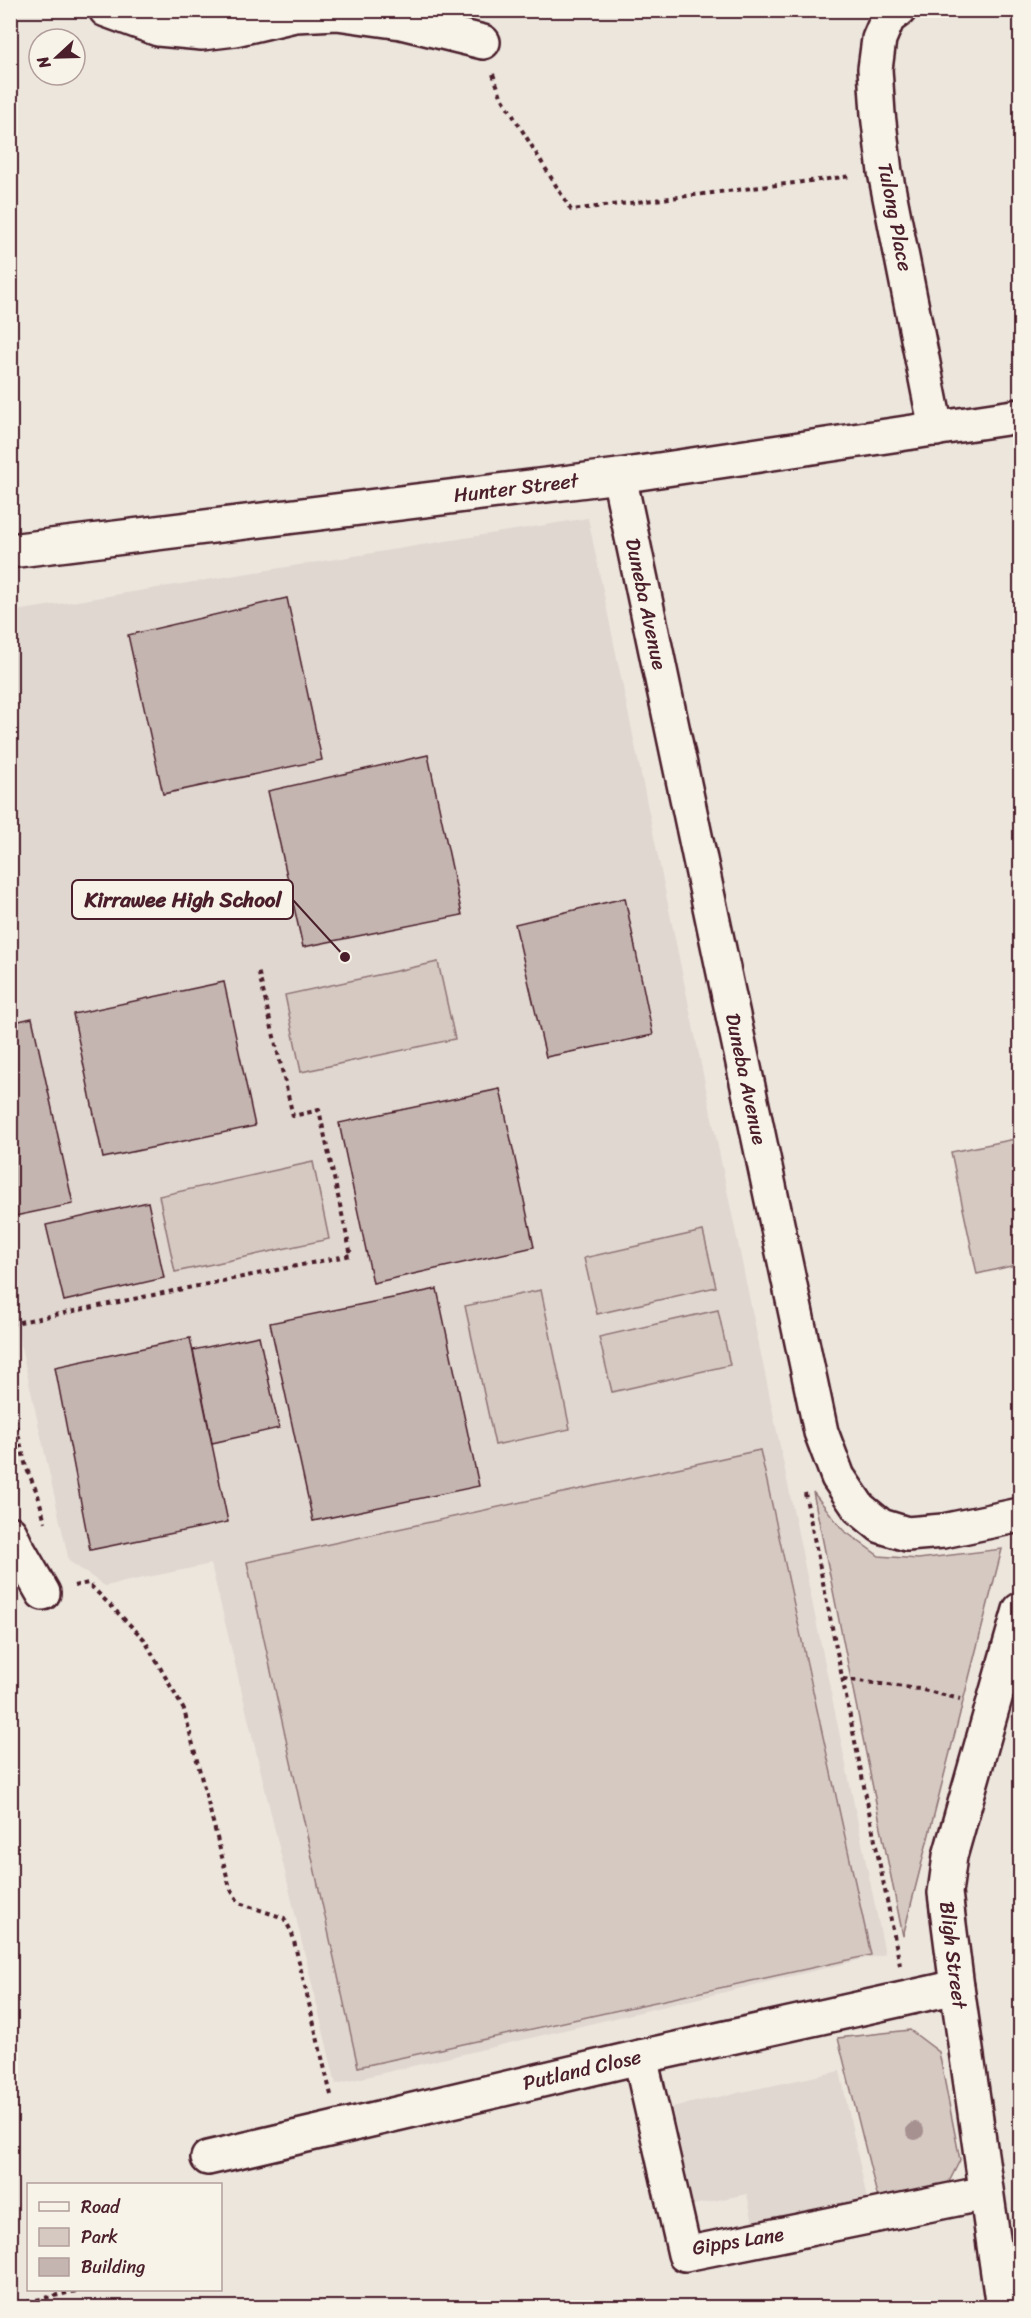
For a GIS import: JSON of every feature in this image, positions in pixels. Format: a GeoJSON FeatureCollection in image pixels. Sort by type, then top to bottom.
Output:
{"type":"FeatureCollection","features":[{"type":"Feature","properties":{"kind":"street"},"geometry":{"type":"LineString","coordinates":[[106,10],[158,29],[202,33],[235,29],[295,15],[337,13],[401,22],[483,42]]}},
{"type":"Feature","properties":{"kind":"street","name":"Tulong Place"},"geometry":{"type":"LineString","coordinates":[[899,10],[888,18],[879,39],[875,69],[885,172],[936,429]]}},
{"type":"Feature","properties":{"kind":"street","name":"Hunter Street"},"geometry":{"type":"LineString","coordinates":[[10,551],[619,476],[1020,416]]}},
{"type":"Feature","properties":{"kind":"street","name":"Duneba Avenue"},"geometry":{"type":"LineString","coordinates":[[619,476],[819,1421],[838,1477],[859,1508],[880,1526],[907,1534],[943,1531],[1020,1515]]}},
{"type":"Feature","properties":{"kind":"street"},"geometry":{"type":"LineString","coordinates":[[10,1533],[43,1593]]}},
{"type":"Feature","properties":{"kind":"street","name":"Bligh Street"},"geometry":{"type":"LineString","coordinates":[[1003,2307],[945,1893],[950,1856],[993,1707],[1016,1644],[1020,1610]]}},
{"type":"Feature","properties":{"kind":"street","name":"Putland Close"},"geometry":{"type":"LineString","coordinates":[[208,2158],[640,2057],[957,1987]]}},
{"type":"Feature","properties":{"kind":"street","name":"Gipps Lane"},"geometry":{"type":"LineString","coordinates":[[640,2057],[685,2254],[986,2193]]}},
{"type":"Feature","properties":{"kind":"path"},"geometry":{"type":"LineString","coordinates":[[501,96],[571,210],[885,172]]}},
{"type":"Feature","properties":{"kind":"path"},"geometry":{"type":"LineString","coordinates":[[10,1324],[351,1255],[319,1110],[293,1116],[258,970]]}},
{"type":"Feature","properties":{"kind":"path"},"geometry":{"type":"LineString","coordinates":[[10,1400],[26,1467],[38,1495],[46,1526]]}},
{"type":"Feature","properties":{"kind":"path"},"geometry":{"type":"LineString","coordinates":[[805,1489],[907,1998]]}},
{"type":"Feature","properties":{"kind":"path"},"geometry":{"type":"LineString","coordinates":[[43,1593],[88,1582],[144,1639],[184,1710],[230,1888],[239,1903],[284,1918],[292,1933],[339,2127]]}},
{"type":"Feature","properties":{"kind":"path"},"geometry":{"type":"LineString","coordinates":[[843,1679],[919,1689],[993,1707]]}},
{"type":"Feature","properties":{"kind":"path"},"geometry":{"type":"LineString","coordinates":[[10,2306],[72,2291]]}},
{"type":"Feature","properties":{"kind":"shaded area"},"geometry":{"type":"Polygon","coordinates":[[[588,518],[885,1954],[336,2084],[211,1564],[105,1586],[69,1561],[11,1302],[10,612],[588,518]]]}},
{"type":"Feature","properties":{"kind":"shaded area"},"geometry":{"type":"Polygon","coordinates":[[[840,2071],[867,2199],[753,2223],[747,2194],[693,2205],[672,2107],[840,2071]]]}},
{"type":"Feature","properties":{"kind":"green space"},"geometry":{"type":"Polygon","coordinates":[[[438,962],[455,1039],[301,1072],[285,995],[438,962]]]}},
{"type":"Feature","properties":{"kind":"green space"},"geometry":{"type":"Polygon","coordinates":[[[1020,1138],[1020,1264],[977,1274],[951,1152],[1020,1138]]]}},
{"type":"Feature","properties":{"kind":"green space"},"geometry":{"type":"Polygon","coordinates":[[[313,1162],[329,1239],[175,1272],[159,1196],[313,1162]]]}},
{"type":"Feature","properties":{"kind":"green space"},"geometry":{"type":"Polygon","coordinates":[[[703,1231],[716,1287],[597,1314],[584,1258],[703,1231]]]}},
{"type":"Feature","properties":{"kind":"green space"},"geometry":{"type":"Polygon","coordinates":[[[541,1290],[570,1429],[495,1445],[465,1306],[541,1290]]]}},
{"type":"Feature","properties":{"kind":"green space"},"geometry":{"type":"Polygon","coordinates":[[[718,1310],[730,1365],[612,1392],[599,1337],[718,1310]]]}},
{"type":"Feature","properties":{"kind":"green space"},"geometry":{"type":"Polygon","coordinates":[[[760,1450],[871,1955],[358,2067],[247,1562],[760,1450]]]}},
{"type":"Feature","properties":{"kind":"green space"},"geometry":{"type":"Polygon","coordinates":[[[813,1492],[843,1530],[879,1556],[918,1559],[1002,1549],[903,1936],[813,1492]]]}},
{"type":"Feature","properties":{"kind":"green space"},"geometry":{"type":"Polygon","coordinates":[[[910,2030],[939,2052],[960,2160],[946,2188],[878,2199],[838,2038],[910,2030]]]}},
{"type":"Feature","properties":{"kind":"building"},"geometry":{"type":"Polygon","coordinates":[[[287,598],[322,760],[163,794],[128,635],[287,598]]]}},
{"type":"Feature","properties":{"kind":"building"},"geometry":{"type":"Polygon","coordinates":[[[428,755],[462,915],[303,947],[268,791],[428,755]]]}},
{"type":"Feature","properties":{"kind":"building"},"geometry":{"type":"Polygon","coordinates":[[[625,898],[653,1035],[546,1057],[515,924],[625,898]]]}},
{"type":"Feature","properties":{"kind":"building"},"geometry":{"type":"Polygon","coordinates":[[[224,982],[255,1126],[103,1158],[73,1014],[224,982]]]}},
{"type":"Feature","properties":{"kind":"building"},"geometry":{"type":"Polygon","coordinates":[[[32,1018],[73,1204],[10,1217],[10,1023],[32,1018]]]}},
{"type":"Feature","properties":{"kind":"building"},"geometry":{"type":"Polygon","coordinates":[[[500,1089],[534,1247],[373,1283],[339,1123],[500,1089]]]}},
{"type":"Feature","properties":{"kind":"building"},"geometry":{"type":"Polygon","coordinates":[[[148,1202],[164,1278],[64,1301],[46,1225],[148,1202]]]}},
{"type":"Feature","properties":{"kind":"building"},"geometry":{"type":"Polygon","coordinates":[[[437,1289],[479,1486],[313,1521],[270,1323],[437,1289]]]}},
{"type":"Feature","properties":{"kind":"building"},"geometry":{"type":"Polygon","coordinates":[[[259,1336],[279,1428],[212,1443],[193,1350],[259,1336]]]}},
{"type":"Feature","properties":{"kind":"building"},"geometry":{"type":"Polygon","coordinates":[[[190,1338],[228,1522],[90,1550],[55,1367],[190,1338]]]}},
{"type":"Feature","properties":{"kind":"place","name":"Kirrawee High School"},"geometry":{"type":"Point","coordinates":[345,957]}}]}
